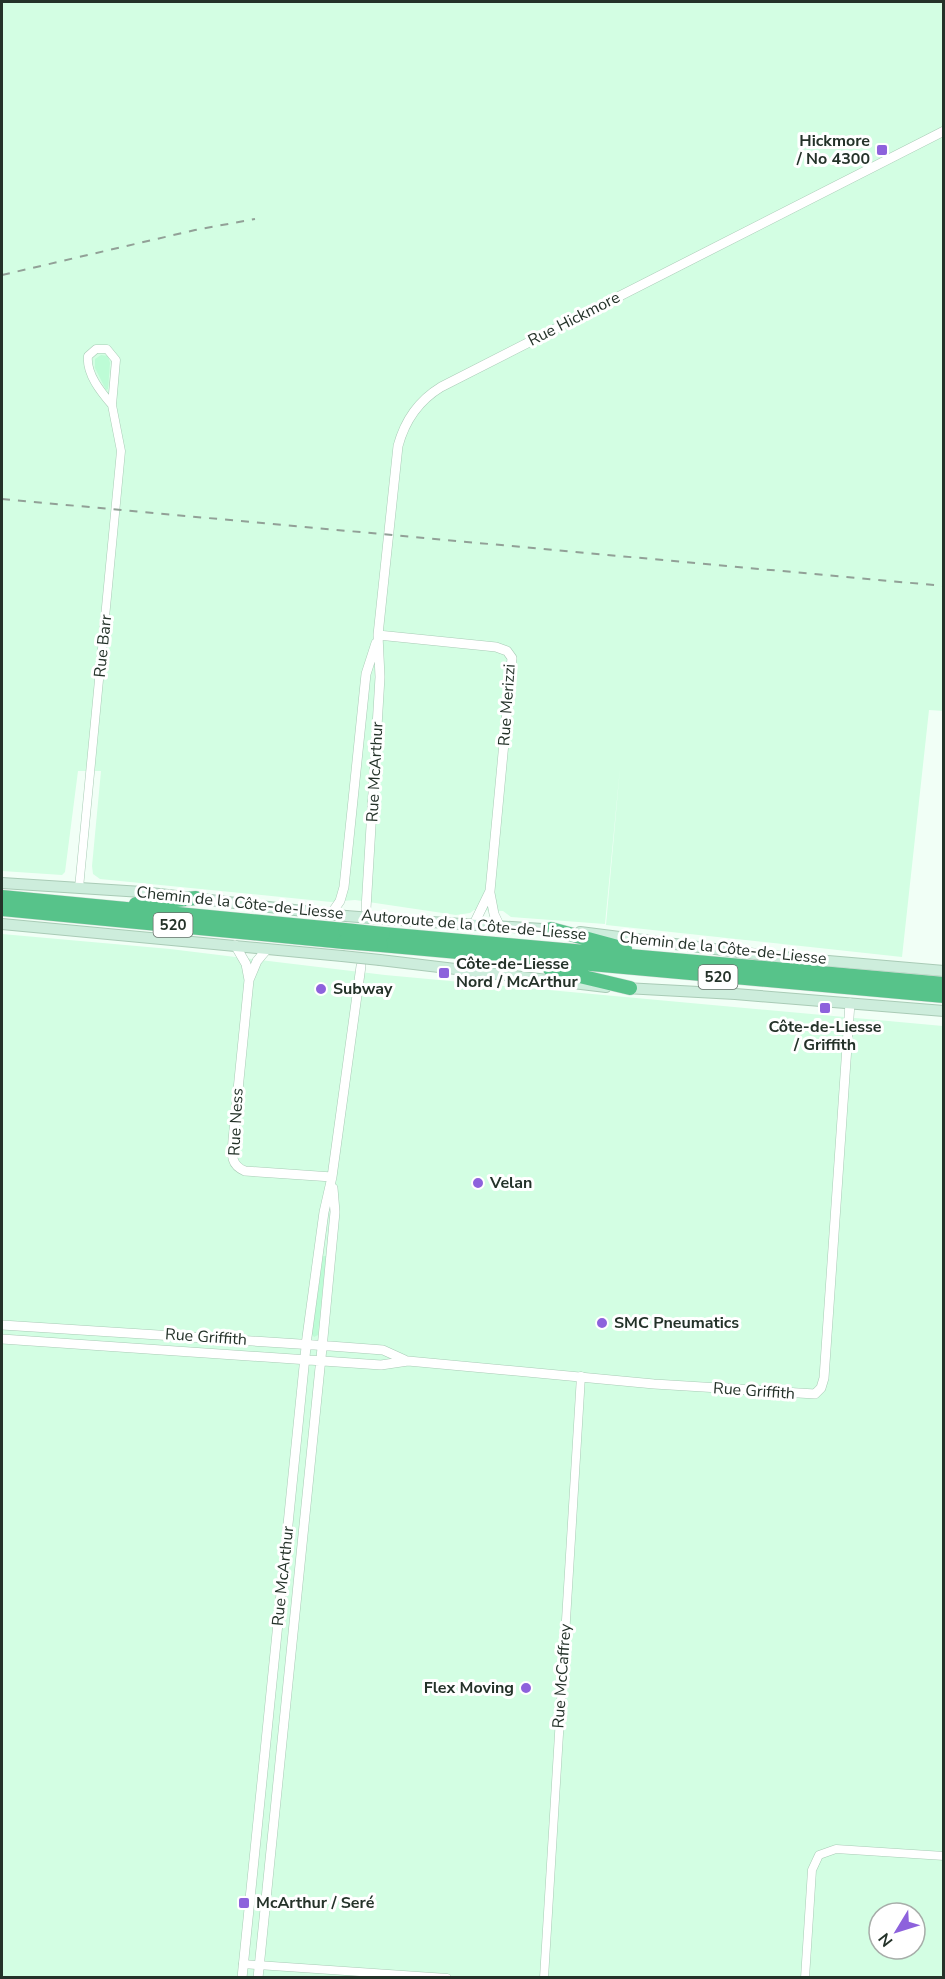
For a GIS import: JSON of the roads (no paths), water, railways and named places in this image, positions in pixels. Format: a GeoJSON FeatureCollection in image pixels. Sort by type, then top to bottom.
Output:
{"type":"FeatureCollection","features":[{"type":"Feature","properties":{"kind":"highway","name":"Autoroute de la Côte-de-Liesse"},"geometry":{"type":"LineString","coordinates":[[2,897],[691,963],[944,984]]}},
{"type":"Feature","properties":{"kind":"highway"},"geometry":{"type":"LineString","coordinates":[[106,907],[196,898]]}},
{"type":"Feature","properties":{"kind":"highway","name":"Autoroute de la Côte-de-Liesse"},"geometry":{"type":"LineString","coordinates":[[2,909],[345,929]]}},
{"type":"Feature","properties":{"kind":"highway"},"geometry":{"type":"LineString","coordinates":[[551,930],[597,943],[691,963]]}},
{"type":"Feature","properties":{"kind":"highway","name":"Autoroute de la Côte-de-Liesse"},"geometry":{"type":"LineString","coordinates":[[383,933],[492,956],[944,996]]}},
{"type":"Feature","properties":{"kind":"highway"},"geometry":{"type":"LineString","coordinates":[[492,956],[630,988]]}},
{"type":"Feature","properties":{"kind":"main road","name":"Chemin de la Côte-de-Liesse"},"geometry":{"type":"LineString","coordinates":[[2,883],[196,898],[331,914],[345,929],[383,933],[473,926],[551,930],[770,956],[944,971]]}},
{"type":"Feature","properties":{"kind":"main road"},"geometry":{"type":"LineString","coordinates":[[2,924],[470,969],[570,984],[944,1011]]}},
{"type":"Feature","properties":{"kind":"street","name":"Rue Hickmore"},"geometry":{"type":"LineString","coordinates":[[378,635],[398,446],[405,424],[425,399],[441,387],[944,131]]}},
{"type":"Feature","properties":{"kind":"street","name":"Rue Barr"},"geometry":{"type":"LineString","coordinates":[[79,888],[121,459],[120,436],[112,405],[116,360],[107,349],[96,349],[88,356],[87,364],[102,394],[112,405]]}},
{"type":"Feature","properties":{"kind":"street","name":"Rue Merizzi"},"geometry":{"type":"LineString","coordinates":[[378,635],[496,647],[505,649],[510,655],[512,677],[490,891],[494,914],[500,927]]}},
{"type":"Feature","properties":{"kind":"street","name":"Rue McArthur"},"geometry":{"type":"LineString","coordinates":[[366,909],[380,677],[378,635]]}},
{"type":"Feature","properties":{"kind":"street"},"geometry":{"type":"LineString","coordinates":[[331,914],[340,901],[344,887],[366,674],[378,635]]}},
{"type":"Feature","properties":{"kind":"street","name":"Rue Merizzi"},"geometry":{"type":"LineString","coordinates":[[473,926],[490,891]]}},
{"type":"Feature","properties":{"kind":"street","name":"Rue Ness"},"geometry":{"type":"LineString","coordinates":[[235,945],[246,964],[249,980]]}},
{"type":"Feature","properties":{"kind":"street","name":"Rue Ness"},"geometry":{"type":"LineString","coordinates":[[267,949],[257,960],[249,980],[232,1140],[233,1161],[244,1171],[332,1177]]}},
{"type":"Feature","properties":{"kind":"street","name":"Rue McArthur"},"geometry":{"type":"LineString","coordinates":[[242,1977],[306,1344],[361,966]]}},
{"type":"Feature","properties":{"kind":"street","name":"Rue Griffith"},"geometry":{"type":"LineString","coordinates":[[2,1339],[381,1365],[408,1361],[654,1384],[814,1394],[821,1388],[824,1378],[850,1003]]}},
{"type":"Feature","properties":{"kind":"street","name":"Rue McArthur"},"geometry":{"type":"LineString","coordinates":[[258,1977],[335,1212],[332,1177]]}},
{"type":"Feature","properties":{"kind":"street","name":"Rue Griffith"},"geometry":{"type":"LineString","coordinates":[[2,1325],[383,1350],[408,1361]]}},
{"type":"Feature","properties":{"kind":"street","name":"Rue McCaffrey"},"geometry":{"type":"LineString","coordinates":[[544,1977],[580,1376]]}},
{"type":"Feature","properties":{"kind":"street"},"geometry":{"type":"LineString","coordinates":[[805,1977],[812,1870],[819,1855],[836,1849],[944,1856]]}},
{"type":"Feature","properties":{"kind":"street"},"geometry":{"type":"LineString","coordinates":[[243,1964],[447,1977]]}},
{"type":"Feature","properties":{"kind":"railway"},"geometry":{"type":"LineString","coordinates":[[2,275],[195,230],[255,219]]}},
{"type":"Feature","properties":{"kind":"railway"},"geometry":{"type":"LineString","coordinates":[[2,499],[944,586]]}},
{"type":"Feature","properties":{"kind":"place","name":"Hickmore / No 4300"},"geometry":{"type":"Point","coordinates":[882,150]}},
{"type":"Feature","properties":{"kind":"place","name":"Côte-de-Liesse Nord / McArthur"},"geometry":{"type":"Point","coordinates":[444,973]}},
{"type":"Feature","properties":{"kind":"place","name":"Subway"},"geometry":{"type":"Point","coordinates":[321,989]}},
{"type":"Feature","properties":{"kind":"place","name":"Côte-de-Liesse / Griffith"},"geometry":{"type":"Point","coordinates":[825,1008]}},
{"type":"Feature","properties":{"kind":"place","name":"Velan"},"geometry":{"type":"Point","coordinates":[478,1183]}},
{"type":"Feature","properties":{"kind":"place","name":"SMC Pneumatics"},"geometry":{"type":"Point","coordinates":[602,1323]}},
{"type":"Feature","properties":{"kind":"place","name":"Flex Moving"},"geometry":{"type":"Point","coordinates":[526,1688]}},
{"type":"Feature","properties":{"kind":"place","name":"McArthur / Seré"},"geometry":{"type":"Point","coordinates":[244,1903]}}]}
